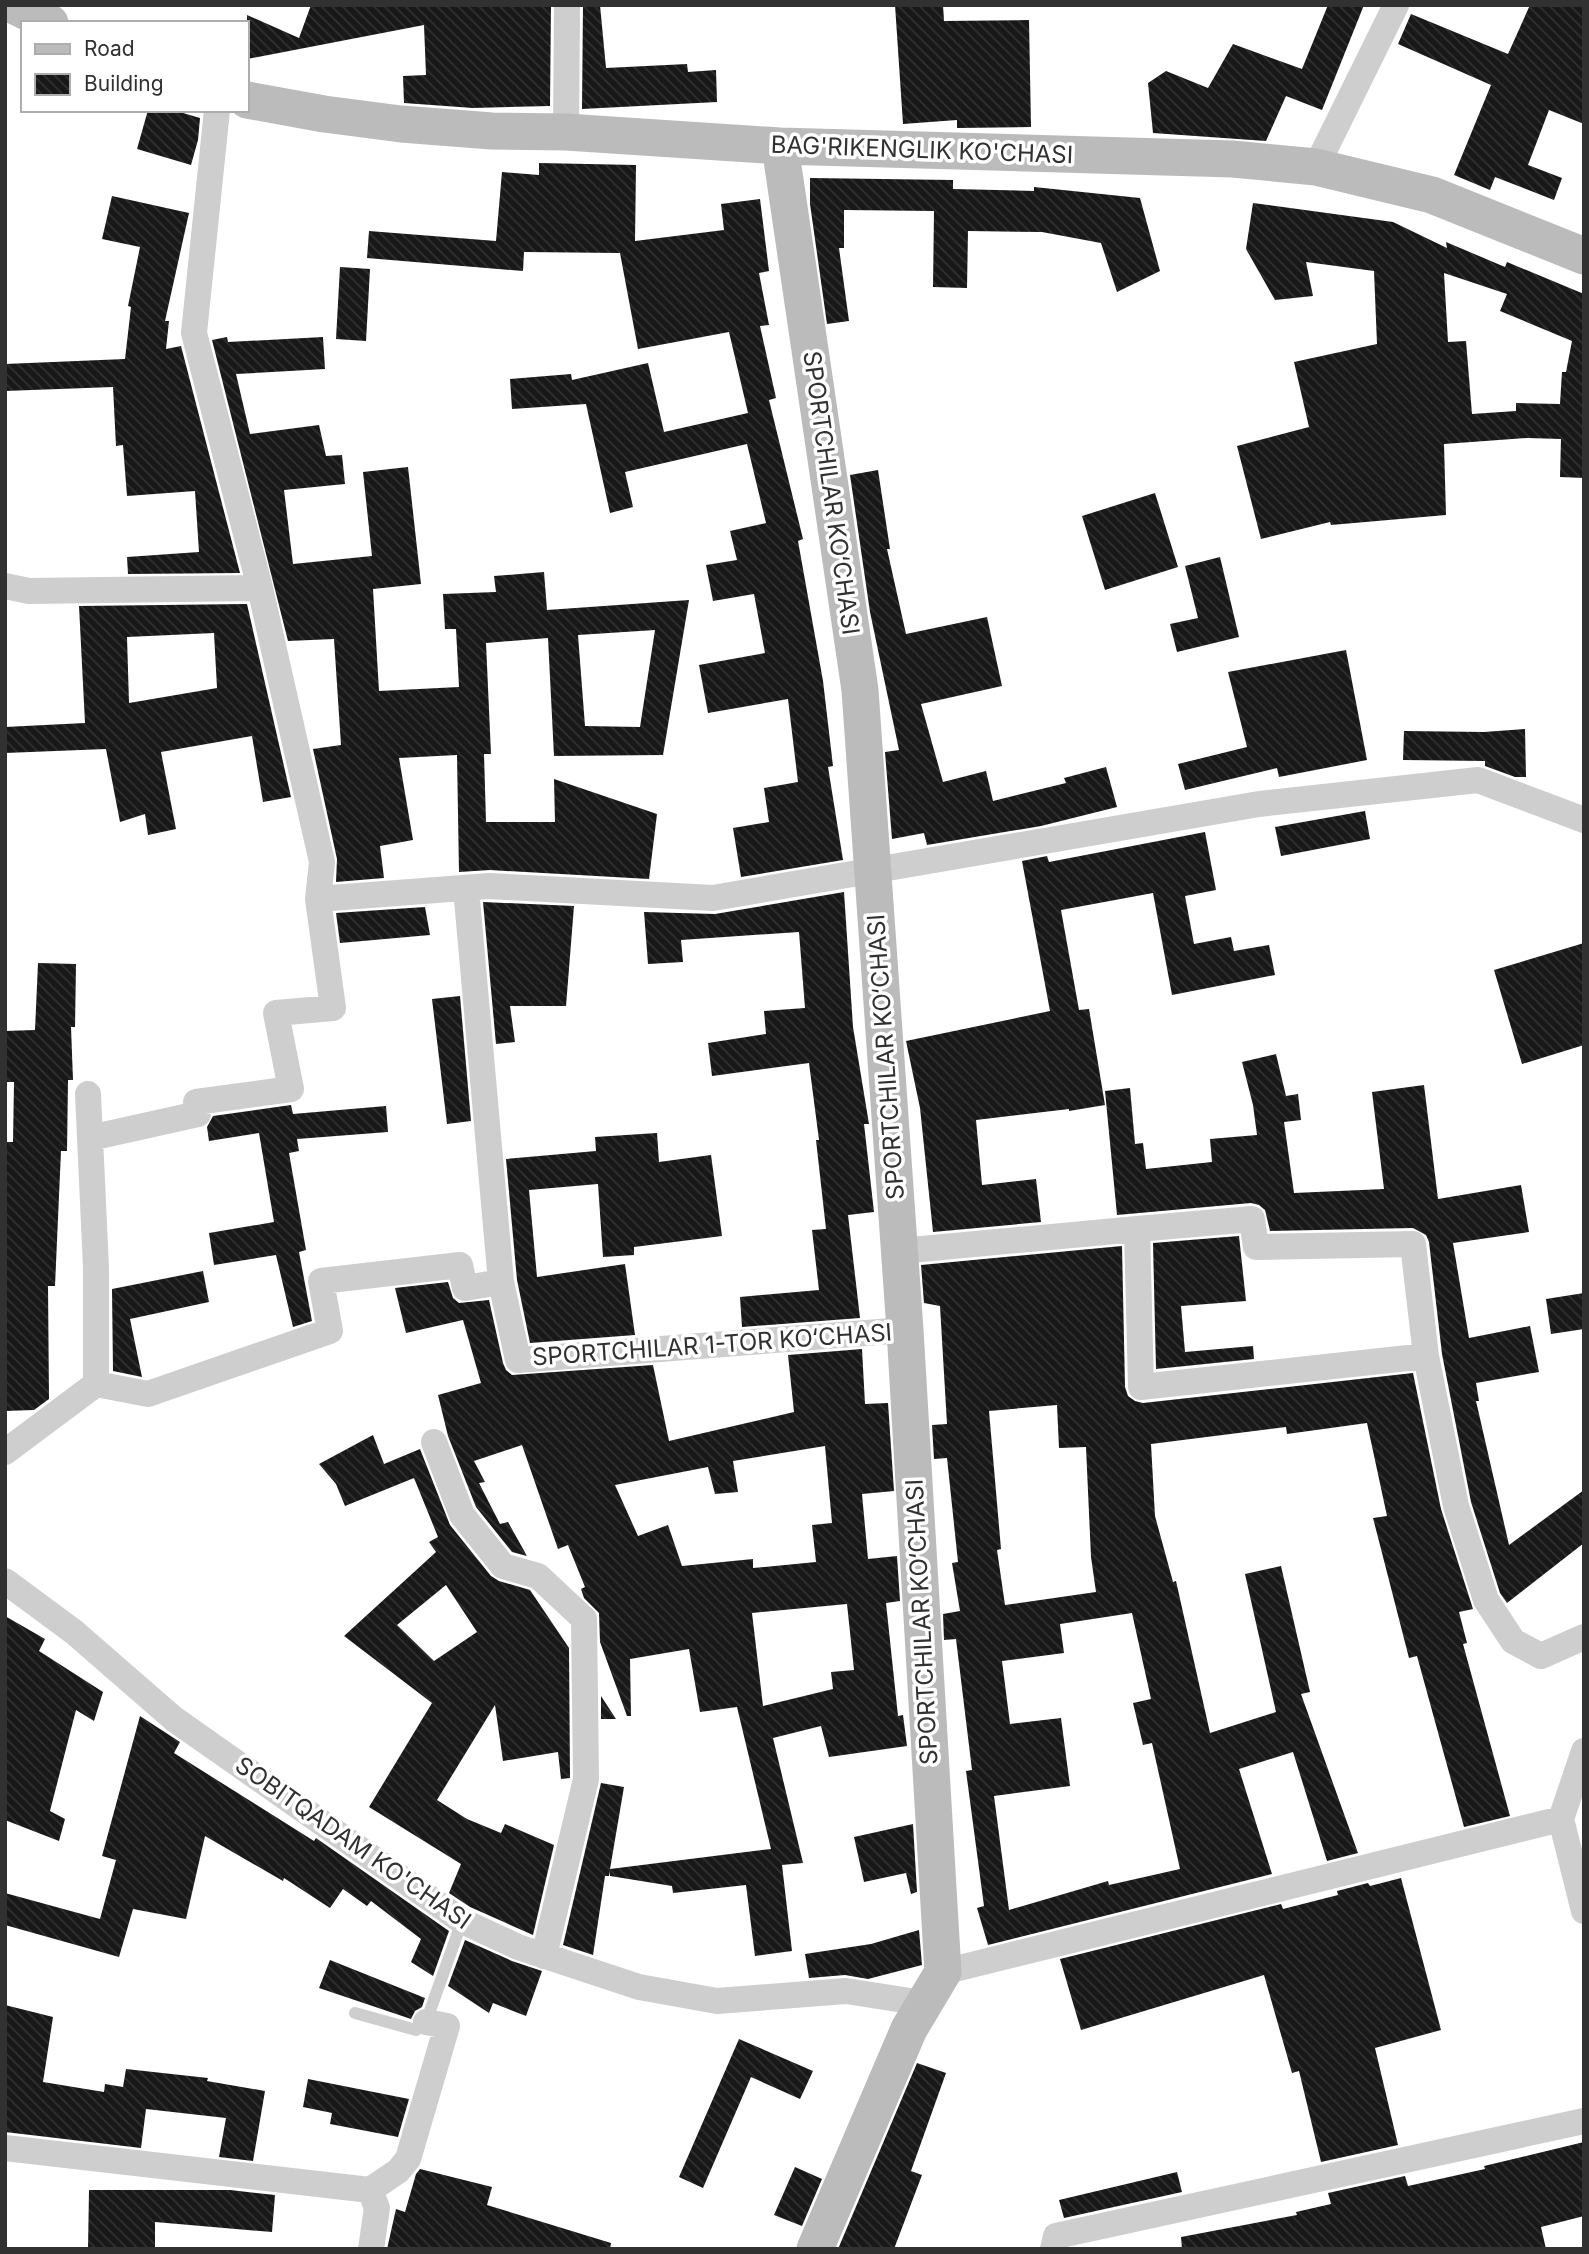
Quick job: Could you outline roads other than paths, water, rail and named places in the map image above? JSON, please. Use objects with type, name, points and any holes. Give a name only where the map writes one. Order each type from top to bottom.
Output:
[{"type":"street","points":[[13,5],[46,21]]},
{"type":"street","points":[[566,132],[568,5]]},
{"type":"street","points":[[1316,167],[1396,5]]},
{"type":"street","name":"BAG'RIKENGLIK KO'CHASI","points":[[248,100],[401,124],[492,131],[566,132],[780,146],[1233,159],[1316,167],[1432,195],[1584,256]]},
{"type":"street","points":[[90,1138],[198,1114],[196,1102],[291,1088],[276,1013],[333,1008],[318,899],[322,862],[260,588],[194,332],[217,112]]},
{"type":"street","name":"SPORTCHILAR KO‘CHASI","points":[[780,146],[860,690],[900,1251],[943,1972]]},
{"type":"street","points":[[5,586],[29,591],[260,588]]},
{"type":"street","points":[[318,899],[489,886],[713,898],[1258,804],[1478,780],[1584,820]]},
{"type":"street","points":[[5,1452],[96,1384],[148,1394],[330,1331],[321,1282],[460,1265],[465,1288],[500,1274],[466,888]]},
{"type":"street","points":[[88,1094],[96,1268],[96,1384]]},
{"type":"street","points":[[900,1251],[1252,1219],[1256,1247],[1413,1244],[1426,1356],[1456,1506],[1486,1600],[1513,1641],[1541,1656],[1584,1637]]},
{"type":"street","points":[[1137,1229],[1142,1387],[1426,1356]]},
{"type":"street","name":"SPORTCHILAR 1-TOR KO‘CHASI","points":[[500,1274],[518,1360],[905,1330]]},
{"type":"street","points":[[435,1442],[462,1515],[503,1566],[538,1576],[584,1619],[586,1779],[544,1956]]},
{"type":"street","name":"SOBITQADAM KO'CHASI","points":[[5,1581],[74,1632],[174,1719],[462,1921],[518,1947],[639,1987],[717,2001],[846,1991],[923,2003]]},
{"type":"street","points":[[1582,1764],[1561,1819],[1584,1911]]},
{"type":"street","points":[[814,2249],[909,2029],[943,1972],[1561,1819]]},
{"type":"street","points":[[5,2148],[370,2190],[398,2171],[408,2159],[447,2026],[426,2022]]},
{"type":"street","points":[[1053,2249],[1056,2236],[1584,2122]]},
{"type":"street","points":[[370,2190],[377,2208],[371,2249]]},
{"type":"lane","points":[[355,2013],[416,2030],[426,2022],[462,1921]]}]
